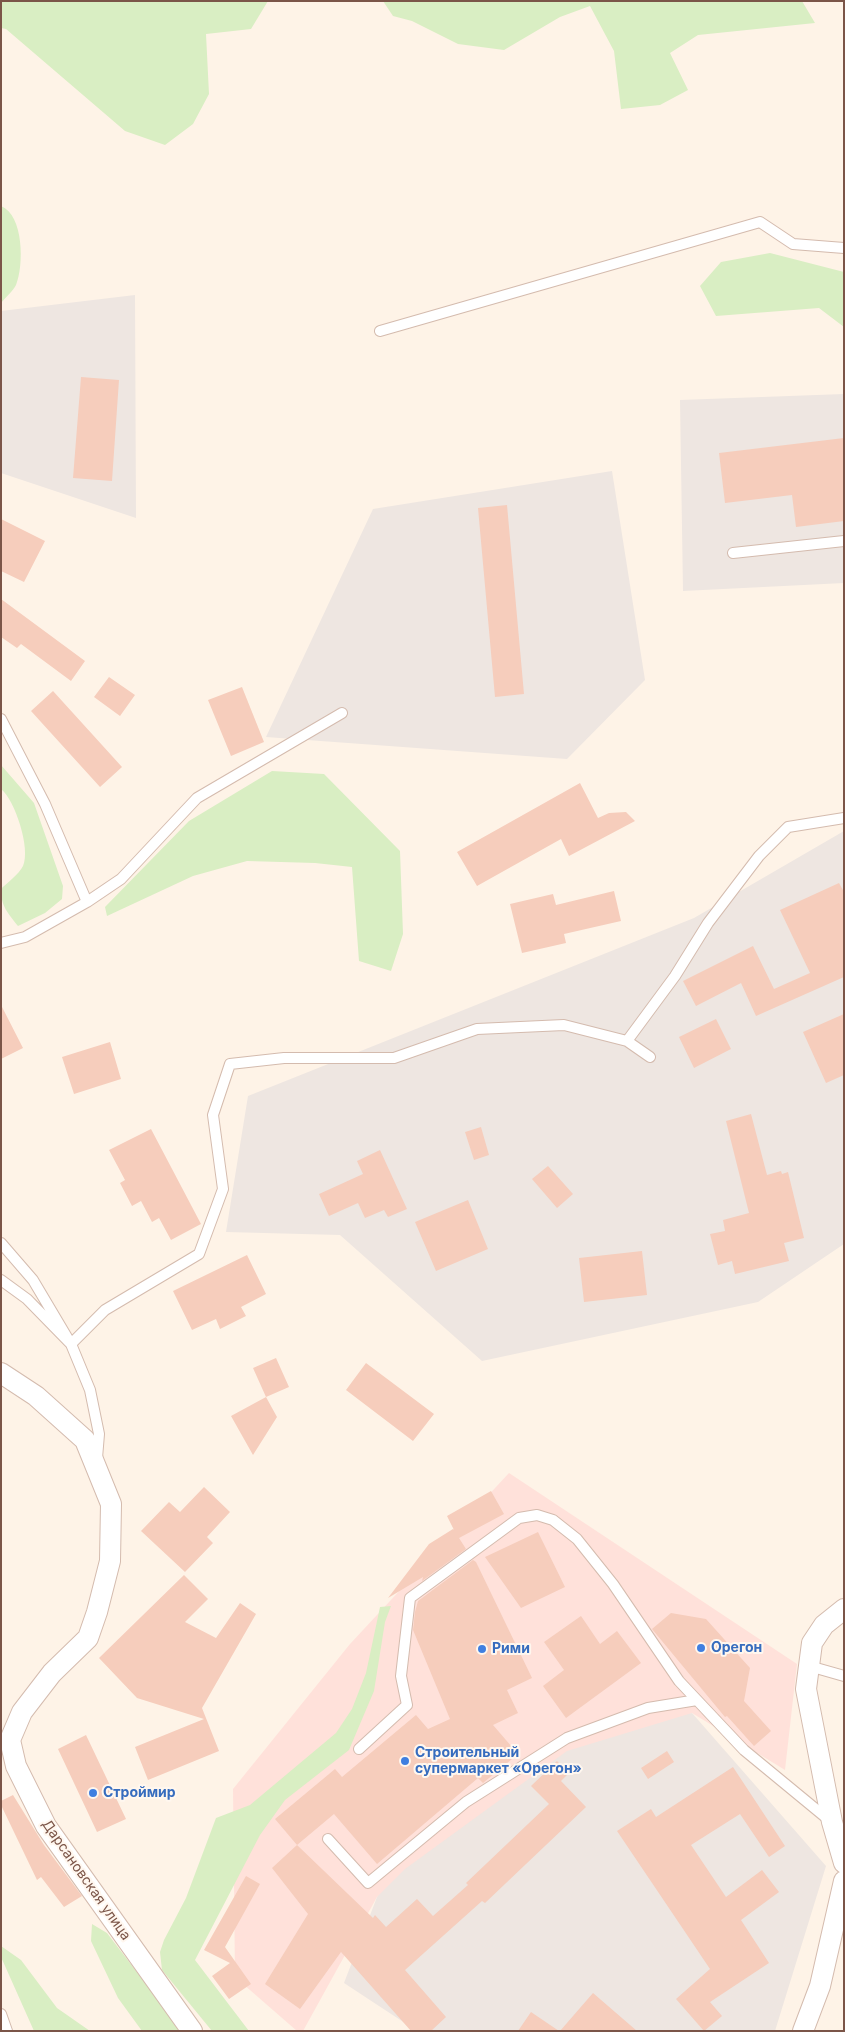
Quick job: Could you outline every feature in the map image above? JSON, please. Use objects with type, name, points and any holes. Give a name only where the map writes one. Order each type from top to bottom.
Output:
[{"type":"street","name":"Дарсановская улица","points":[[1,1373],[36,1396],[84,1440],[111,1504],[110,1561],[97,1612],[88,1638],[52,1673],[22,1712],[6,1740],[16,1766],[46,1826],[192,2031]]},
{"type":"street","points":[[844,1609],[824,1625],[812,1643],[806,1689],[832,1822],[844,1863]]},
{"type":"street","points":[[803,2031],[820,1986],[844,1881]]},
{"type":"lane","points":[[380,331],[760,222],[793,244],[844,248]]},
{"type":"lane","points":[[734,553],[844,541]]},
{"type":"lane","points":[[1,943],[25,937],[87,902],[121,879],[197,798],[342,713]]},
{"type":"lane","points":[[1,719],[45,804],[87,902]]},
{"type":"lane","points":[[627,1041],[675,976],[708,923],[759,856],[788,827],[844,818]]},
{"type":"lane","points":[[71,1344],[105,1310],[199,1254],[223,1189],[214,1115],[230,1064],[284,1058],[394,1058],[477,1029],[564,1026],[627,1041],[650,1057]]},
{"type":"lane","points":[[1,1243],[33,1280],[71,1344],[90,1390],[99,1434],[96,1468]]},
{"type":"lane","points":[[1,1280],[28,1299],[71,1344]]},
{"type":"lane","points":[[359,1749],[407,1705],[402,1676],[410,1598],[519,1518],[538,1515],[553,1520],[577,1539],[613,1584],[679,1681],[744,1750],[832,1822]]},
{"type":"lane","points":[[809,1666],[844,1676]]},
{"type":"lane","points":[[328,1839],[368,1883],[466,1802],[567,1738],[648,1708],[697,1700]]},
{"type":"lane","points":[[1,2014],[7,2031]]},
{"type":"shaded area","points":[[135,295],[136,518],[1,473],[1,311]]},
{"type":"shaded area","points":[[844,394],[844,583],[683,591],[680,400]]},
{"type":"shaded area","points":[[612,471],[645,680],[567,759],[266,737],[373,509]]},
{"type":"shaded area","points":[[844,831],[844,1244],[758,1302],[482,1361],[340,1235],[226,1232],[248,1096],[694,918]]},
{"type":"shaded area","name":"Строительный супермаркет «Орегон»","points":[[509,1473],[797,1664],[785,1770],[692,1713],[377,1897],[303,2031],[297,2031],[235,1977],[233,1789],[350,1644]]},
{"type":"shaded area","points":[[692,1713],[826,1866],[775,2031],[417,2031],[344,1983],[377,1897],[405,1869],[567,1751]]},
{"type":"green space","points":[[1,1],[268,1],[251,29],[206,34],[209,94],[193,124],[165,145],[125,131],[6,29],[1,28]]},
{"type":"green space","points":[[383,1],[802,1],[815,23],[698,35],[670,53],[688,90],[660,105],[621,109],[614,51],[590,6],[560,17],[504,50],[458,44],[412,21],[393,16]]},
{"type":"green space","points":[[1,206],[9,211],[14,219],[18,230],[21,254],[19,277],[16,285],[1,303]]},
{"type":"green space","points":[[770,253],[844,272],[844,327],[819,308],[716,316],[700,286],[721,262]]},
{"type":"green space","points":[[1,765],[34,803],[63,886],[62,899],[45,913],[18,926],[4,905],[1,889],[23,866],[25,848],[16,814],[1,789]]},
{"type":"green space","points":[[272,771],[324,774],[400,851],[403,934],[391,971],[359,961],[352,867],[315,863],[247,861],[193,876],[107,916],[105,907],[189,821]]},
{"type":"green space","points":[[391,1606],[385,1622],[374,1691],[349,1750],[285,1800],[260,1835],[195,1960],[249,2031],[212,2031],[162,1970],[160,1952],[164,1940],[186,1898],[216,1818],[250,1805],[336,1733],[352,1709],[366,1673],[380,1607]]},
{"type":"green space","points":[[92,1924],[107,1933],[182,2031],[142,2031],[118,1998],[91,1941]]},
{"type":"green space","points":[[1,1946],[21,1960],[57,2008],[90,2031],[34,2031],[1,1957]]},
{"type":"building","points":[[81,377],[119,380],[112,481],[73,478]]},
{"type":"building","points":[[844,438],[844,521],[796,527],[792,495],[725,503],[719,453]]},
{"type":"building","points":[[507,505],[524,694],[495,697],[478,508]]},
{"type":"building","points":[[1,519],[45,541],[24,582],[1,571]]},
{"type":"building","points":[[1,599],[85,661],[71,681],[21,644],[17,648],[1,637]]},
{"type":"building","points":[[109,677],[135,695],[120,716],[94,697]]},
{"type":"building","points":[[242,687],[264,742],[231,756],[208,700]]},
{"type":"building","points":[[53,691],[122,767],[100,787],[31,711]]},
{"type":"building","points":[[580,783],[598,818],[609,813],[626,812],[635,821],[569,856],[561,839],[477,886],[457,852]]},
{"type":"building","points":[[839,883],[844,892],[844,977],[756,1016],[741,983],[696,1006],[683,981],[753,946],[774,989],[810,973],[780,910]]},
{"type":"building","points":[[614,891],[621,921],[564,934],[566,943],[522,953],[510,904],[553,894],[556,905]]},
{"type":"building","points":[[1,1005],[23,1048],[1,1059]]},
{"type":"building","points":[[844,1014],[844,1075],[826,1083],[803,1032]]},
{"type":"building","points":[[716,1019],[731,1049],[694,1068],[679,1037]]},
{"type":"building","points":[[110,1042],[121,1079],[74,1094],[62,1057]]},
{"type":"building","points":[[751,1114],[767,1175],[781,1171],[782,1174],[788,1172],[804,1238],[784,1243],[789,1261],[735,1274],[732,1261],[718,1265],[710,1234],[725,1231],[723,1220],[749,1213],[726,1121]]},
{"type":"building","points":[[481,1127],[489,1155],[474,1160],[465,1132]]},
{"type":"building","points":[[151,1129],[201,1224],[171,1240],[159,1218],[152,1222],[141,1201],[132,1206],[120,1183],[125,1180],[109,1150]]},
{"type":"building","points":[[380,1150],[407,1209],[388,1217],[384,1210],[365,1218],[358,1203],[329,1216],[319,1194],[363,1174],[357,1161]]},
{"type":"building","points":[[548,1166],[573,1194],[557,1208],[532,1179]]},
{"type":"building","points":[[468,1200],[488,1249],[436,1271],[415,1222]]},
{"type":"building","points":[[642,1251],[647,1295],[584,1302],[579,1258]]},
{"type":"building","points":[[247,1255],[266,1294],[241,1307],[246,1316],[220,1329],[216,1319],[192,1330],[173,1291]]},
{"type":"building","points":[[276,1358],[289,1387],[266,1397],[253,1368]]},
{"type":"building","points":[[366,1363],[434,1414],[413,1441],[346,1390]]},
{"type":"building","points":[[266,1397],[277,1417],[253,1455],[231,1416]]},
{"type":"building","points":[[204,1487],[230,1512],[207,1537],[213,1543],[185,1572],[141,1531],[169,1502],[180,1512]]},
{"type":"building","points":[[491,1491],[504,1514],[459,1538],[466,1549],[422,1581],[423,1577],[388,1598],[429,1544],[454,1530],[447,1516]]},
{"type":"building","points":[[538,1532],[565,1587],[521,1608],[485,1557]]},
{"type":"building","points":[[473,1560],[476,1562],[532,1678],[507,1690],[518,1713],[493,1725],[518,1754],[483,1783],[478,1778],[377,1864],[334,1814],[297,1845],[275,1819],[335,1769],[342,1777],[416,1715],[428,1729],[450,1719],[413,1630],[415,1612],[418,1601]]},
{"type":"building","points":[[184,1575],[208,1599],[185,1622],[216,1638],[240,1603],[256,1614],[202,1708],[219,1751],[148,1780],[135,1747],[204,1719],[137,1698],[99,1658]]},
{"type":"building","name":"Орегон","points":[[671,1613],[706,1619],[750,1668],[744,1701],[771,1731],[754,1746],[727,1716],[725,1717],[652,1629]]},
{"type":"building","points":[[581,1616],[600,1644],[617,1631],[641,1663],[566,1718],[543,1686],[564,1670],[544,1642]]},
{"type":"building","points":[[86,1735],[126,1819],[97,1832],[58,1749]]},
{"type":"building","points":[[667,1751],[674,1762],[648,1779],[641,1768]]},
{"type":"building","points":[[557,1761],[569,1773],[561,1781],[586,1807],[485,1903],[482,1901],[405,1970],[446,2017],[431,2031],[411,2031],[341,1952],[300,2009],[265,1984],[308,1914],[272,1868],[297,1845],[373,1918],[375,1915],[386,1927],[417,1899],[433,1916],[468,1885],[466,1883],[549,1804],[531,1786]]},
{"type":"building","points":[[733,1767],[785,1846],[769,1857],[740,1814],[691,1845],[726,1897],[762,1870],[779,1892],[741,1920],[769,1963],[710,2002],[722,2016],[704,2031],[676,1999],[710,1969],[617,1831],[651,1809],[656,1817]]},
{"type":"building","points":[[13,1795],[44,1845],[82,1896],[64,1907],[41,1877],[37,1880],[1,1805],[1,1801]]},
{"type":"building","points":[[246,1876],[260,1884],[225,1947],[251,1984],[229,1999],[212,1976],[230,1963],[204,1950]]},
{"type":"building","points":[[593,1993],[637,2031],[560,2031]]},
{"type":"building","points":[[531,2012],[559,2031],[518,2031]]},
{"type":"place","name":"Орегон","points":[[701,1648]]},
{"type":"place","name":"Рими","points":[[482,1649]]},
{"type":"place","name":"Строительный супермаркет «Орегон»","points":[[405,1761]]},
{"type":"place","name":"Строймир","points":[[93,1793]]}]
